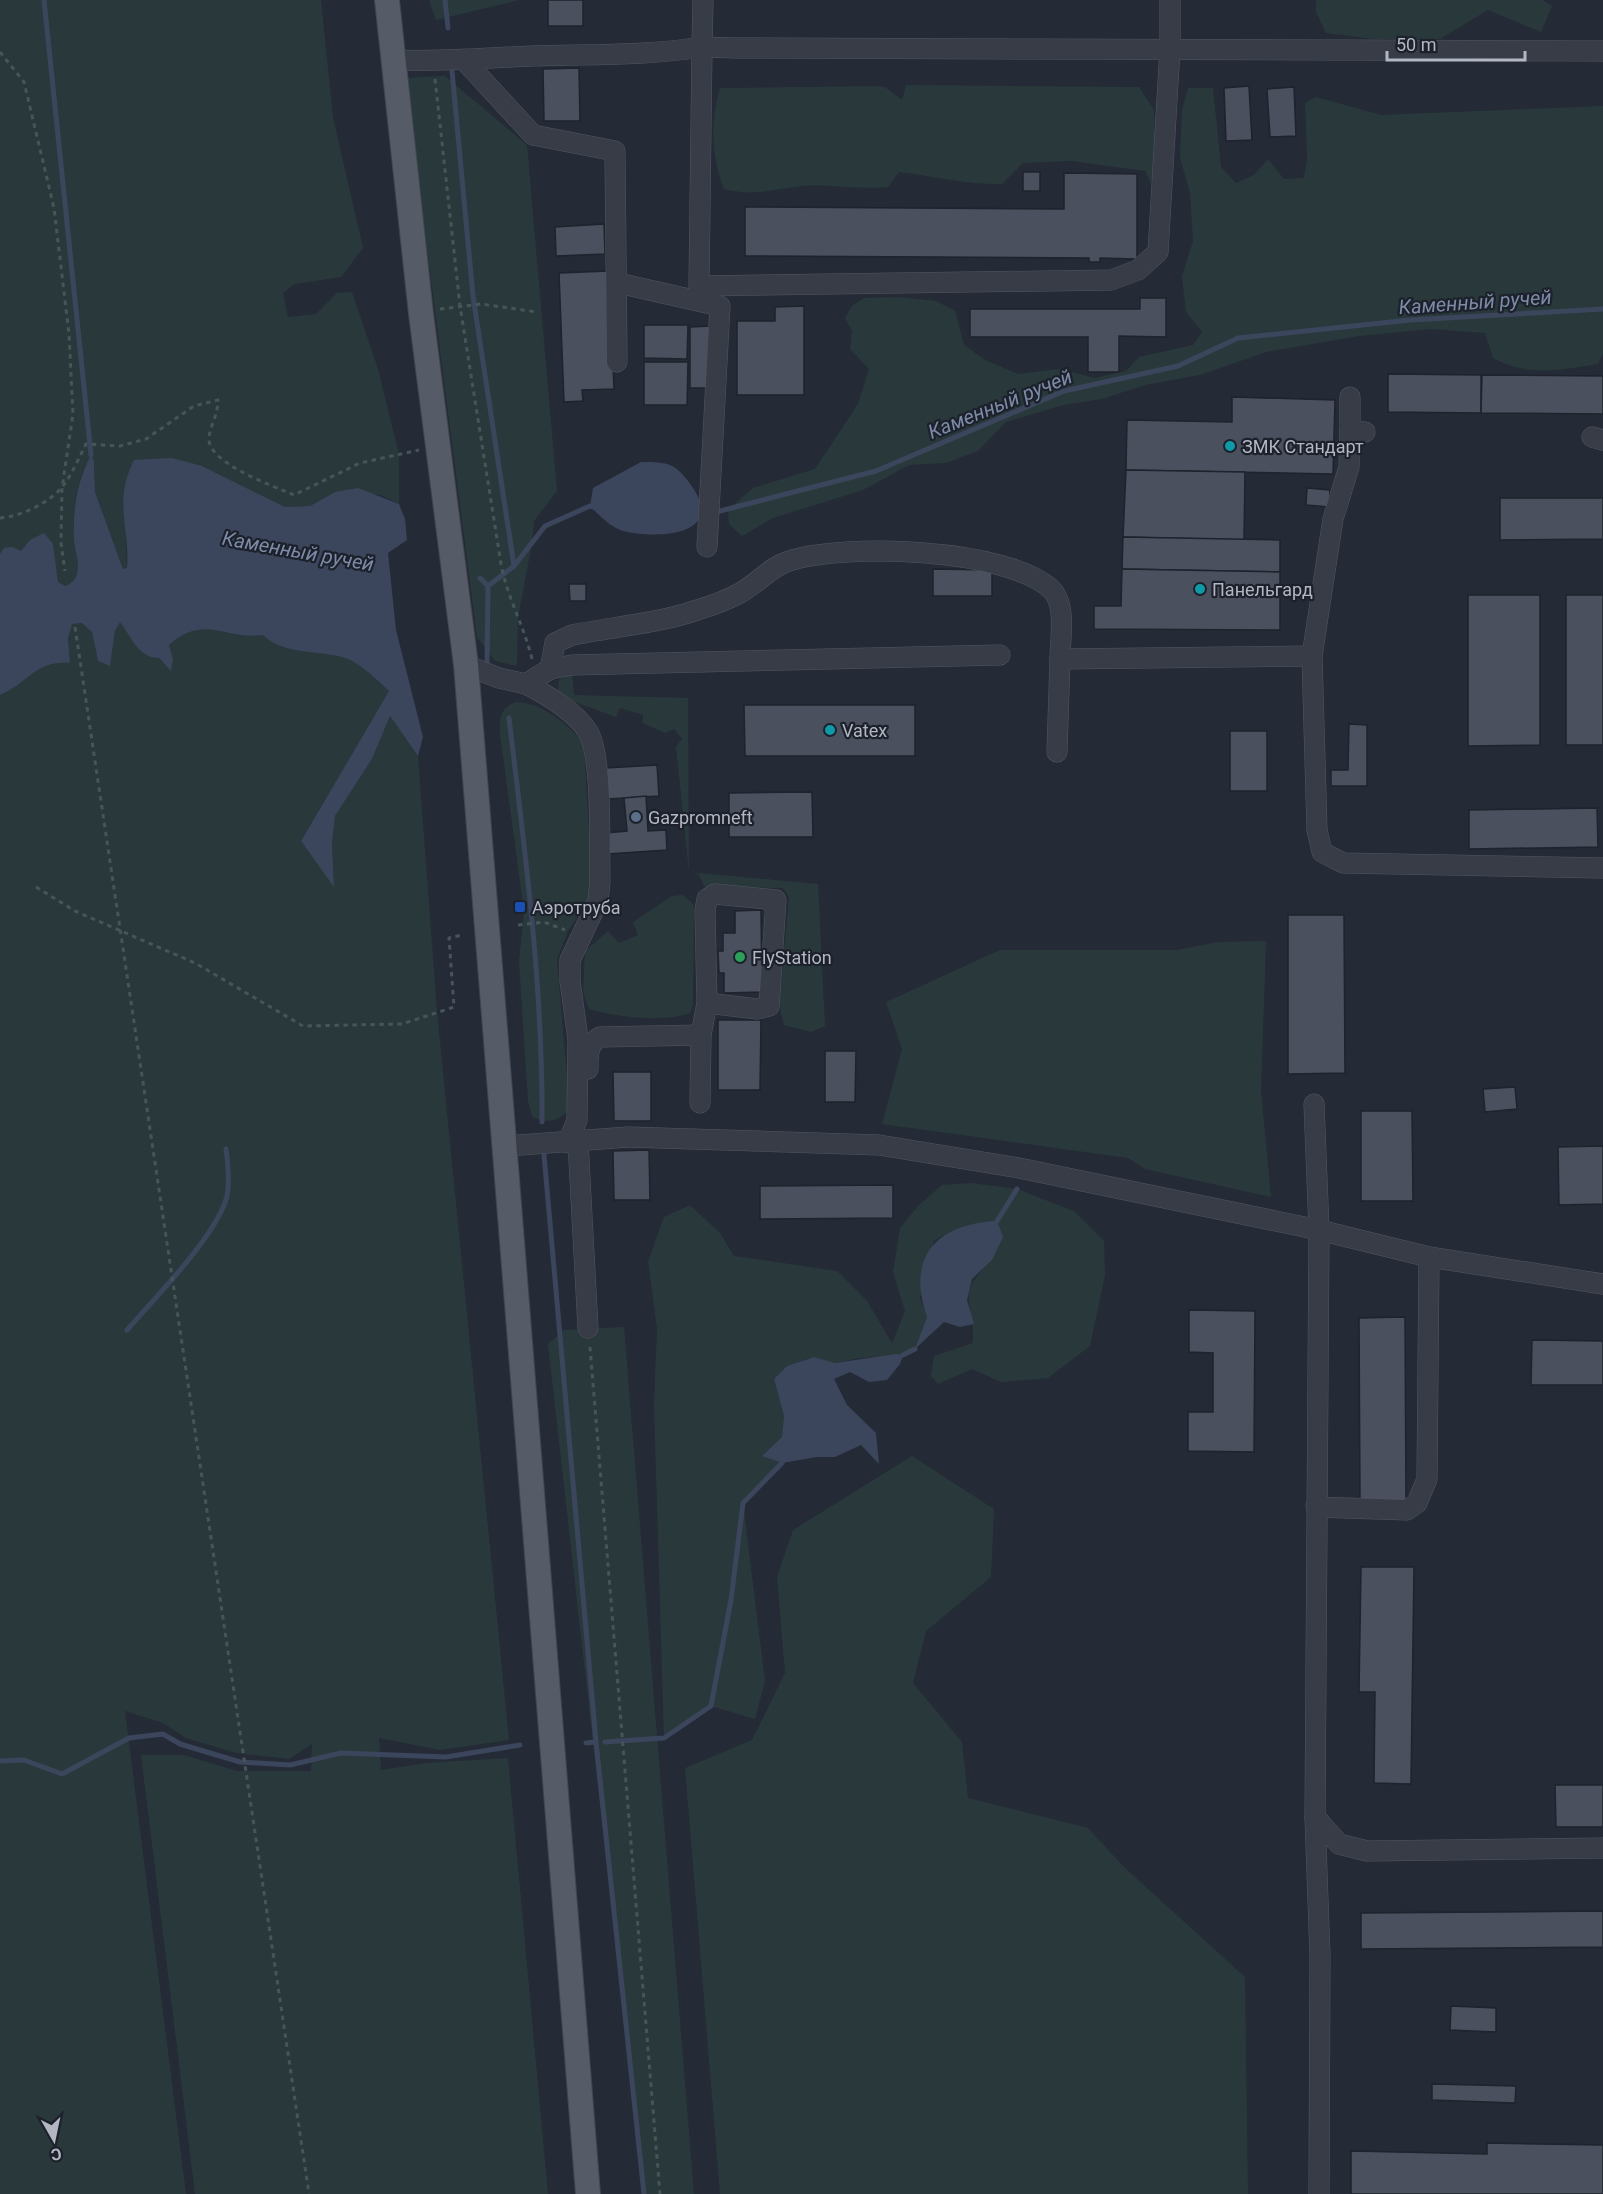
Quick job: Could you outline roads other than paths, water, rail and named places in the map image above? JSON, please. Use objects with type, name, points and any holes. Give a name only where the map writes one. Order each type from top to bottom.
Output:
[{"type":"main road","points":[[387,0],[421,314],[466,665],[588,2194]]},
{"type":"lane","points":[[703,0],[699,286],[1111,280],[1138,270],[1158,252],[1170,49],[1170,0]]},
{"type":"lane","points":[[393,60],[434,62],[656,54],[702,47],[1603,51]]},
{"type":"lane","points":[[464,60],[533,135],[615,151],[617,362]]},
{"type":"lane","points":[[618,284],[720,306],[707,547]]},
{"type":"lane","points":[[1350,397],[1357,431],[1333,519],[1312,656],[1317,830],[1322,852],[1343,863],[1603,868]]},
{"type":"lane","points":[[588,1328],[573,1143],[577,1120],[578,1039],[569,969],[573,950],[598,901],[600,882],[596,750],[582,724],[544,693],[538,677],[555,643],[572,635],[696,611],[740,593],[767,572],[789,561],[874,552],[949,555],[1011,567],[1050,589],[1060,602],[1057,752]]},
{"type":"lane","points":[[466,665],[499,678],[538,677],[572,665],[1000,655]]},
{"type":"lane","points":[[1060,659],[1312,656]]},
{"type":"lane","points":[[700,1103],[700,1035],[707,1003],[705,911],[707,899],[715,894],[776,900],[769,1006],[757,1009],[707,1003]]},
{"type":"lane","points":[[578,1039],[700,1035]]},
{"type":"lane","points":[[577,1120],[582,1118],[587,1091],[590,1047],[593,1040],[600,1037]]},
{"type":"lane","points":[[1314,1104],[1318,1230],[1315,1817],[1320,1956],[1319,2194]]},
{"type":"lane","points":[[506,1146],[573,1143],[628,1137],[879,1145],[1019,1168],[1318,1230],[1429,1257],[1603,1284]]},
{"type":"lane","points":[[1316,1507],[1407,1510],[1417,1503],[1427,1479],[1429,1257]]},
{"type":"lane","points":[[1315,1817],[1339,1844],[1367,1851],[1603,1848]]},
{"type":"water","points":[[91,455],[94,461],[95,492],[123,569],[127,568],[124,489],[134,460],[172,458],[202,466],[285,507],[310,506],[335,492],[358,488],[399,504],[405,519],[407,540],[388,553],[396,630],[423,737],[418,756],[390,716],[372,759],[335,816],[332,843],[334,887],[301,841],[389,691],[352,661],[342,657],[283,647],[263,635],[237,635],[205,629],[182,636],[169,645],[173,659],[171,671],[159,658],[140,650],[120,622],[115,631],[110,666],[98,661],[92,632],[82,623],[72,624],[68,638],[70,663],[48,665],[0,695],[0,554],[4,548],[12,547],[21,551],[30,540],[44,533],[53,544],[58,582],[65,586],[73,581],[78,565],[74,541],[75,508],[82,475]]},
{"type":"water","points":[[641,462],[670,465],[676,468],[691,485],[700,502],[701,515],[694,525],[669,534],[623,531],[609,524],[590,506],[593,488]]},
{"type":"water","points":[[997,1221],[1003,1237],[992,1260],[972,1279],[967,1300],[974,1324],[960,1327],[944,1322],[915,1349],[927,1317],[921,1296],[920,1277],[924,1261],[931,1248],[943,1237],[957,1229]]},
{"type":"water","points":[[896,1354],[903,1355],[900,1364],[887,1380],[869,1382],[850,1372],[834,1379],[847,1405],[876,1433],[879,1464],[861,1445],[835,1457],[817,1457],[782,1463],[762,1456],[782,1437],[784,1416],[774,1379],[787,1366],[814,1357],[835,1363]]},
{"type":"waterway","points":[[44,0],[91,455]]},
{"type":"waterway","points":[[445,0],[448,28]]},
{"type":"waterway","points":[[452,71],[473,296],[514,566]]},
{"type":"waterway","name":"Каменный ручей","points":[[712,513],[876,471],[1064,391],[1178,366],[1238,338],[1410,320],[1603,309]]},
{"type":"waterway","name":"Каменный ручей","points":[[480,578],[488,586],[514,566],[545,526],[590,506],[594,507]]},
{"type":"waterway","points":[[487,663],[488,586]]},
{"type":"waterway","points":[[509,718],[527,869],[536,970],[542,1071],[542,1122]]},
{"type":"waterway","points":[[127,1330],[184,1266],[199,1247],[221,1211],[227,1196],[228,1184],[226,1149]]},
{"type":"waterway","points":[[544,1155],[596,1742],[644,2194]]},
{"type":"waterway","points":[[997,1221],[1017,1189]]},
{"type":"waterway","points":[[903,1355],[915,1349]]},
{"type":"waterway","points":[[605,1742],[664,1738],[711,1706],[731,1600],[743,1503],[782,1463]]},
{"type":"waterway","points":[[0,1761],[24,1760],[62,1774],[129,1738],[163,1734],[180,1744],[240,1762],[290,1765],[341,1753],[446,1757],[520,1745]]},
{"type":"waterway","points":[[586,1743],[596,1742]]},
{"type":"place","name":"ЗМК Стандарт","points":[[1230,446]]},
{"type":"place","name":"Панельгард","points":[[1200,589]]},
{"type":"place","name":"Vatex","points":[[830,730]]},
{"type":"place","name":"Gazpromneft","points":[[636,817]]},
{"type":"place","name":"Аэротруба","points":[[520,907]]},
{"type":"place","name":"FlyStation","points":[[740,957]]}]
